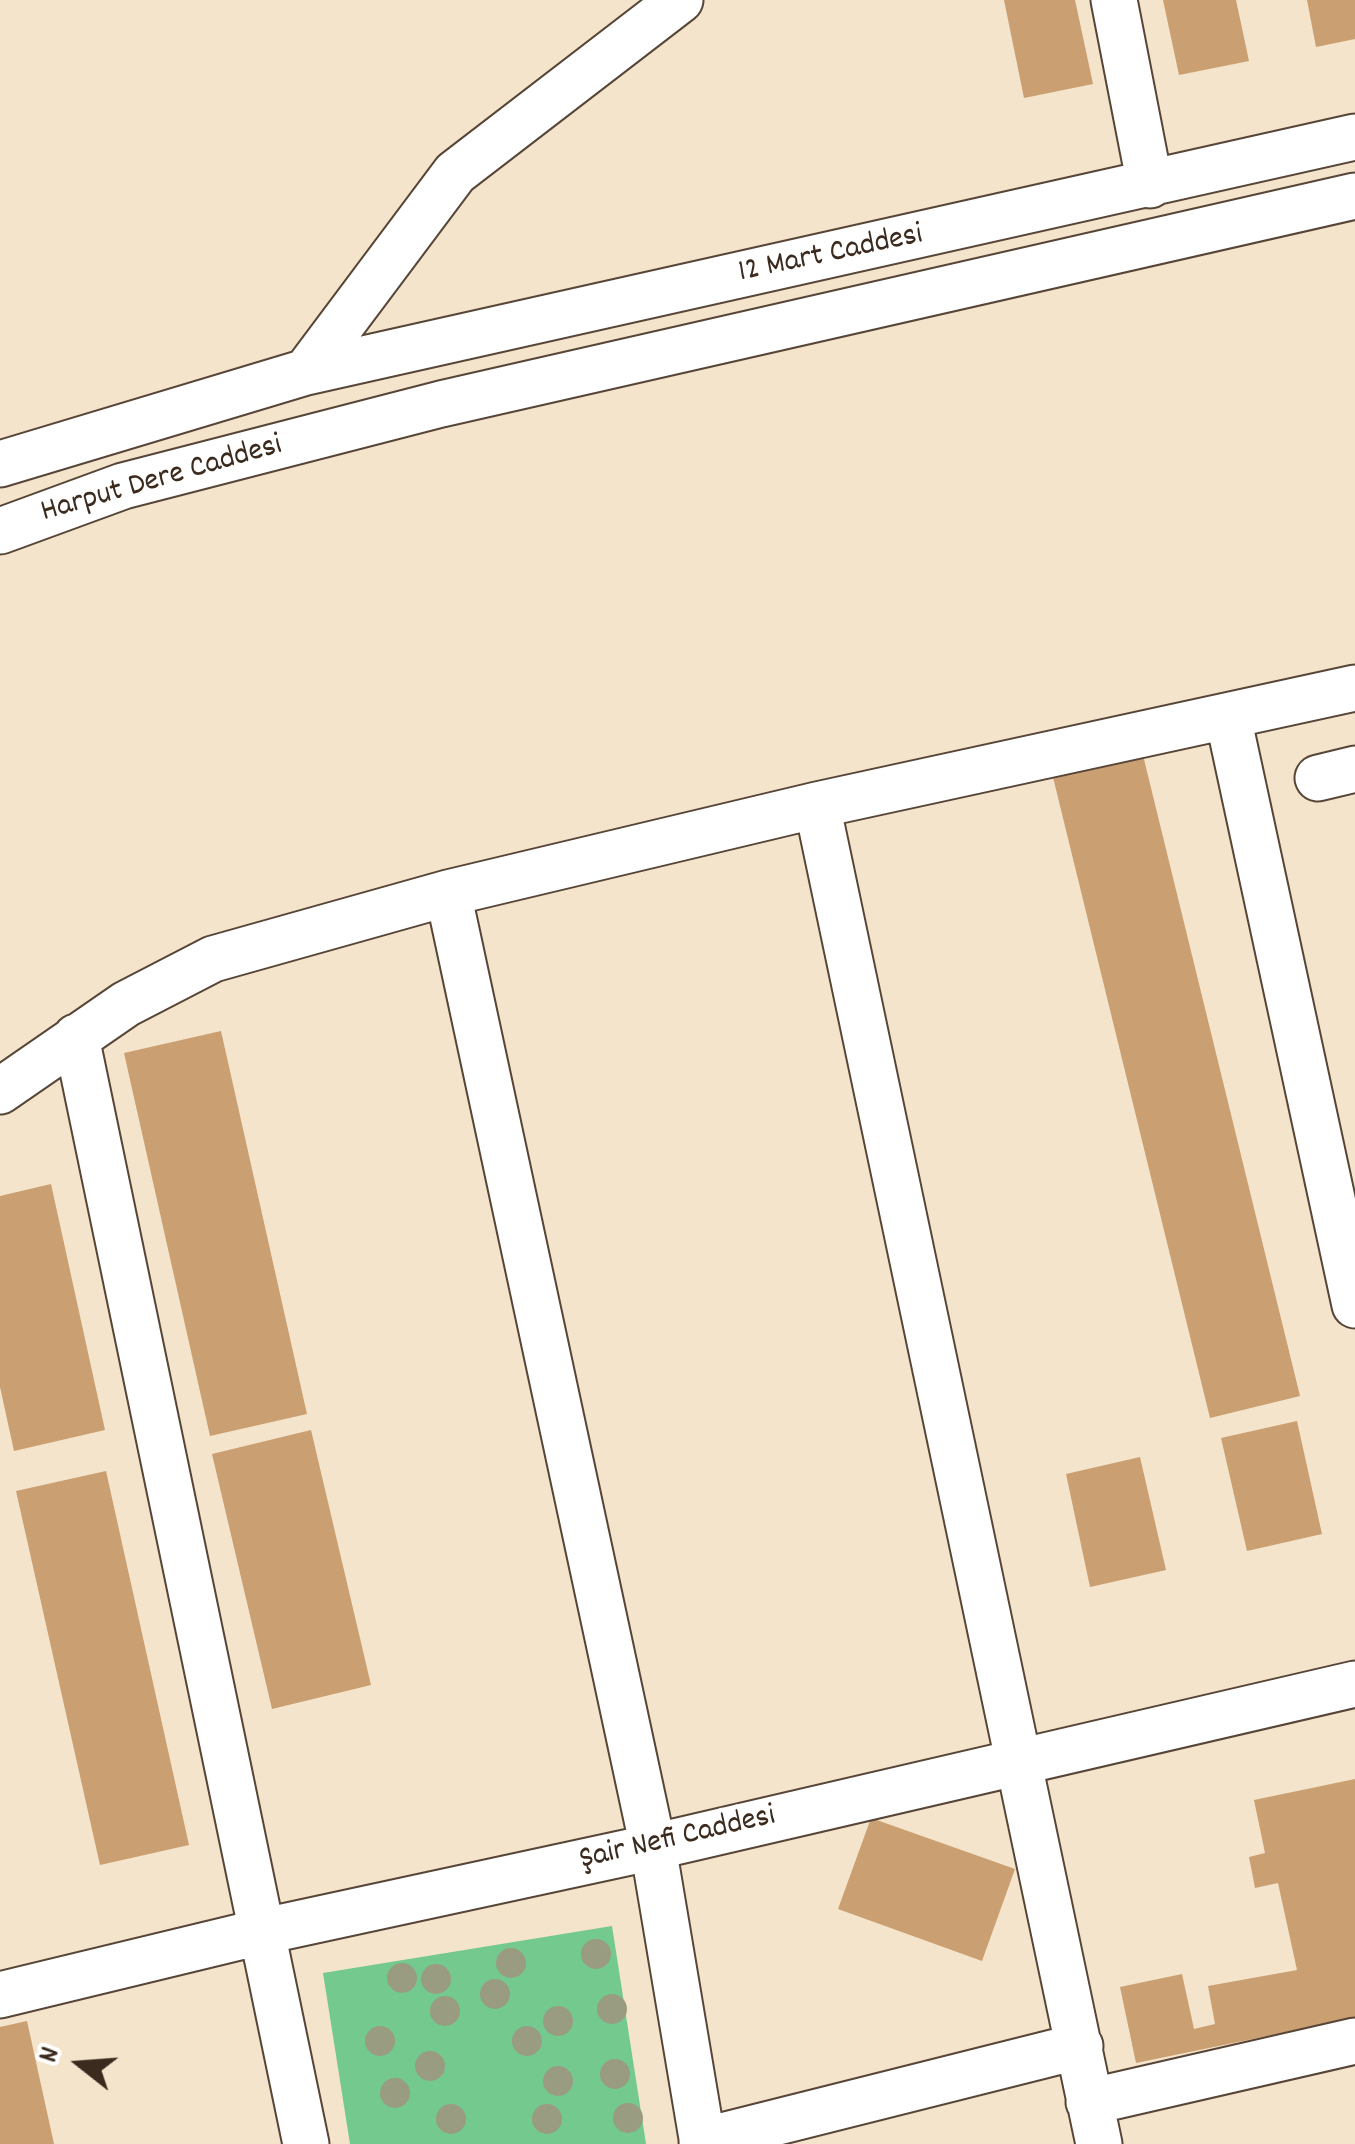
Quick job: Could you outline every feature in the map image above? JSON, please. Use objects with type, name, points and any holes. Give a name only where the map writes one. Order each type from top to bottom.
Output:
[{"type":"street","points":[[306,372],[455,173],[680,0]]},
{"type":"street","points":[[1114,0],[1150,185]]},
{"type":"street","name":"12 Mart Caddesi","points":[[306,372],[1355,137]]},
{"type":"street","name":"12 Mart Caddesi","points":[[325,434],[441,404],[1355,196]]},
{"type":"street","name":"Harput Dere Caddesi","points":[[0,464],[306,372]]},
{"type":"street","name":"Harput Dere Caddesi","points":[[0,531],[123,486],[325,434]]},
{"type":"street","points":[[0,1092],[141,995],[214,959],[448,892],[817,805],[1355,688]]},
{"type":"street","points":[[1228,717],[1355,1305]]},
{"type":"street","points":[[817,805],[1094,2123],[1355,2041]]},
{"type":"street","points":[[448,892],[653,1846],[702,2142],[1080,2046]]},
{"type":"street","points":[[76,1037],[306,2144]]},
{"type":"street","name":"Şair Nefi Caddesi","points":[[0,1996],[260,1932],[1355,1684]]},
{"type":"green space","points":[[612,1926],[646,2144],[350,2144],[323,1973]]},
{"type":"building","points":[[1004,0],[1075,0],[1093,84],[1024,98]]},
{"type":"building","points":[[1163,0],[1236,0],[1249,61],[1179,75]]},
{"type":"building","points":[[1307,0],[1355,0],[1355,39],[1316,47]]},
{"type":"building","points":[[1140,743],[1300,1396],[1210,1418],[1050,765]]},
{"type":"building","points":[[221,1031],[307,1414],[210,1436],[124,1053]]},
{"type":"building","points":[[51,1184],[105,1430],[14,1451],[0,1387],[0,1196]]},
{"type":"building","points":[[1297,1421],[1322,1534],[1247,1551],[1221,1438]]},
{"type":"building","points":[[311,1430],[371,1685],[272,1709],[212,1454]]},
{"type":"building","points":[[1140,1457],[1166,1570],[1090,1587],[1066,1474]]},
{"type":"building","points":[[106,1471],[189,1845],[100,1865],[16,1491]]},
{"type":"building","points":[[1355,1779],[1355,2018],[1136,2063],[1120,1987],[1182,1974],[1194,2029],[1215,2024],[1208,1986],[1297,1970],[1278,1883],[1255,1888],[1249,1857],[1265,1853],[1254,1800]]},
{"type":"building","points":[[871,1818],[1015,1869],[982,1961],[838,1909]]},
{"type":"building","points":[[27,2021],[54,2144],[0,2144],[0,2027]]}]
